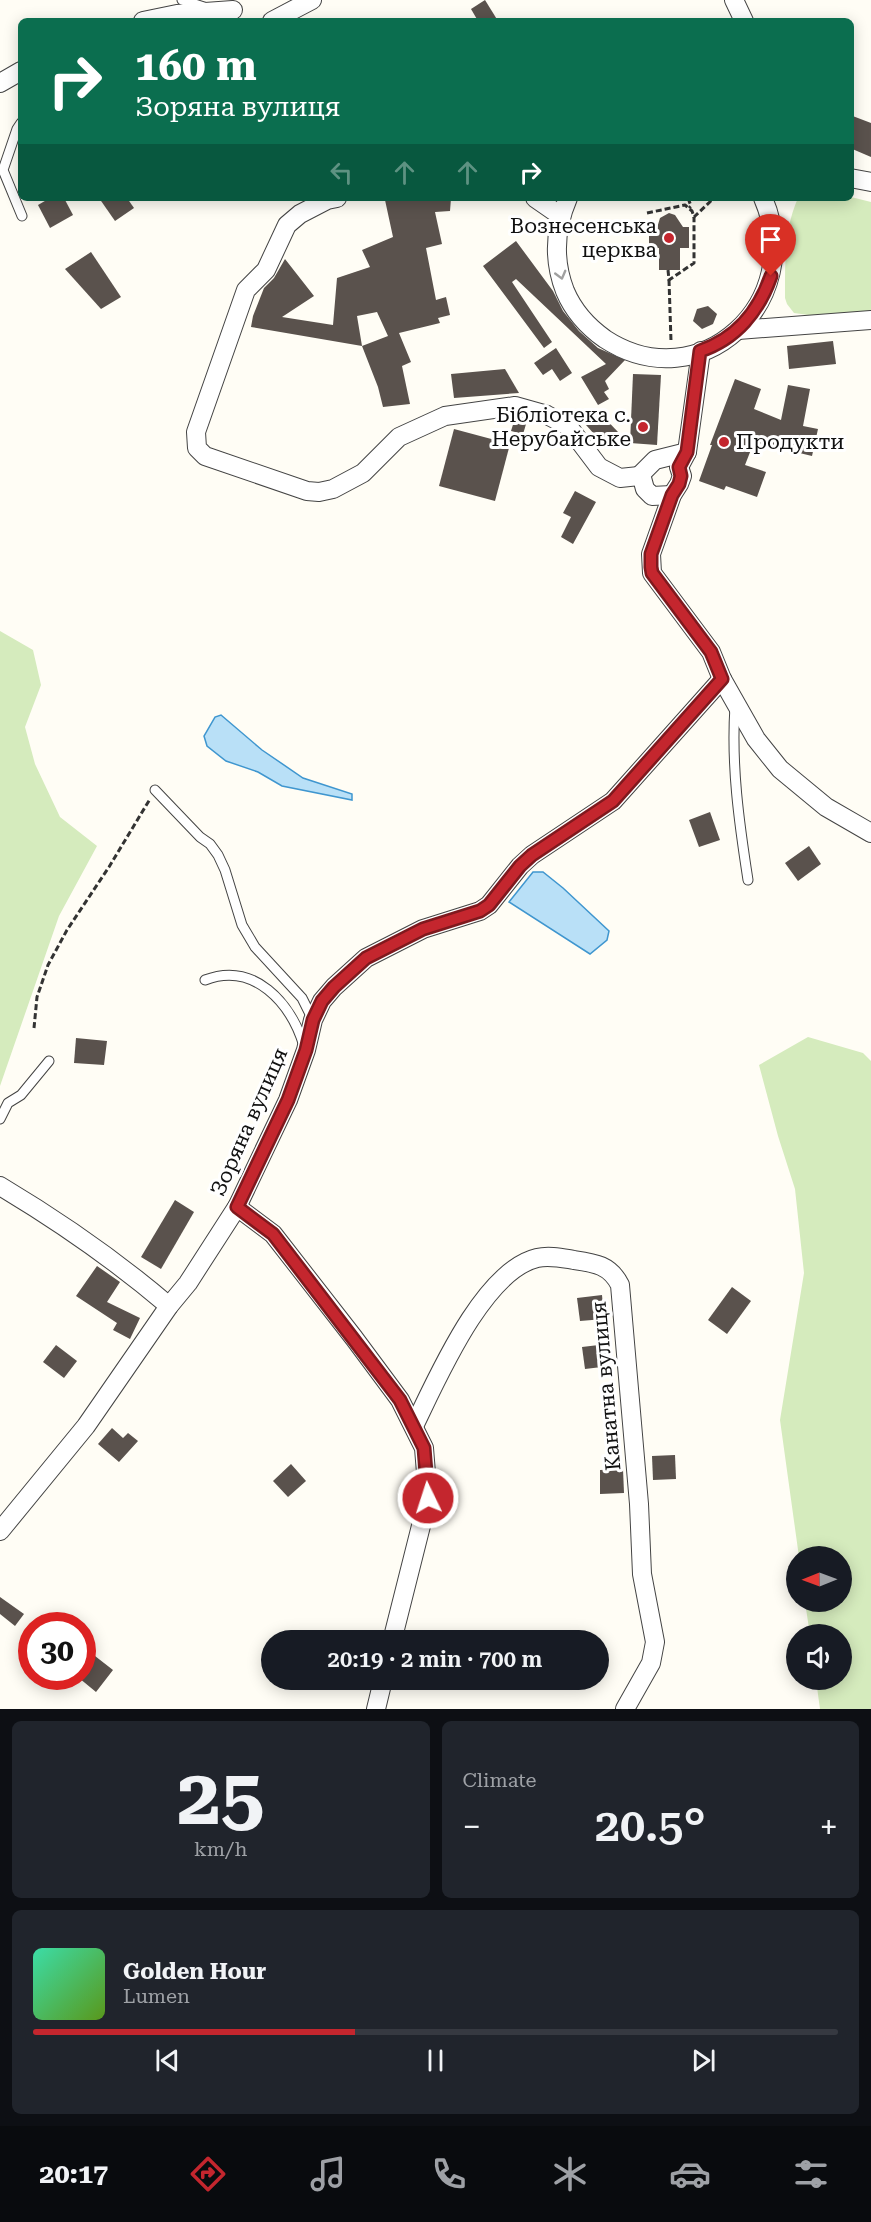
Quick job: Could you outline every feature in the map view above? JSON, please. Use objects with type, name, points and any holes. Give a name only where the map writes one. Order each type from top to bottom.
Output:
[{"type":"street","points":[[278,18],[312,0]]},
{"type":"street","points":[[734,0],[743,18]]},
{"type":"street","points":[[158,18],[177,14],[230,11]]},
{"type":"street","points":[[0,83],[18,73]]},
{"type":"street","points":[[854,179],[871,182]]},
{"type":"street","points":[[325,201],[300,214],[287,225],[266,270],[246,290],[196,432],[196,448],[205,456],[307,491],[319,492],[333,489],[363,473],[399,436],[435,420],[445,416],[515,406],[546,415],[568,426],[599,467],[620,478],[639,477],[655,460],[679,459]]},
{"type":"street","points":[[539,201],[561,216]]},
{"type":"street","points":[[567,201],[557,237],[557,254],[561,280],[574,308],[589,326],[618,346],[644,355],[667,357],[700,351],[723,341],[738,330],[756,309],[771,276],[774,257],[774,234],[764,201]]},
{"type":"street","points":[[738,330],[871,320]]},
{"type":"street","points":[[700,351],[679,459],[681,476],[651,554],[652,573],[711,652],[722,679],[756,739],[780,769],[826,807],[871,833]]},
{"type":"street","points":[[639,477],[642,478],[645,489],[652,496],[672,495]]},
{"type":"street","name":"Зоряна вулиця","points":[[0,1531],[86,1426],[169,1306],[188,1283],[237,1207],[288,1100],[306,1050],[313,1020],[322,1001],[366,958],[423,929],[480,911],[489,905],[520,866],[532,855],[613,801],[722,679]]},
{"type":"street","points":[[0,1186],[59,1221],[131,1273],[169,1306]]},
{"type":"street","points":[[237,1207],[273,1234],[400,1400],[424,1448],[428,1498],[395,1630]]},
{"type":"street","name":"Канатна вулиця","points":[[414,1426],[454,1346],[489,1294],[511,1272],[537,1258],[551,1257],[604,1267],[614,1273],[620,1285],[639,1504],[642,1574],[655,1642],[651,1663],[625,1709]]},
{"type":"street","points":[[376,1709],[381,1690]]},
{"type":"lane","points":[[182,0],[230,11]]},
{"type":"lane","points":[[18,128],[3,170],[22,216]]},
{"type":"lane","points":[[735,702],[732,744],[736,804],[748,880]]},
{"type":"lane","points":[[155,790],[218,855],[242,925],[250,940],[302,998],[313,1020]]},
{"type":"lane","points":[[205,980],[220,974],[237,975],[253,980],[268,990],[283,1004],[294,1020],[306,1050]]},
{"type":"lane","points":[[0,1119],[8,1103],[21,1095],[49,1061]]},
{"type":"path","points":[[689,201],[691,206],[689,208]]},
{"type":"path","points":[[694,217],[711,201]]},
{"type":"path","points":[[647,213],[685,205],[694,217],[694,263],[669,280]]},
{"type":"path","points":[[668,270],[671,341]]},
{"type":"path","points":[[34,1028],[37,997],[48,965],[67,930],[109,867],[155,790]]},
{"type":"green space","points":[[854,198],[871,202],[871,314],[823,317],[794,313],[787,304],[785,260],[793,210],[797,201],[854,201]]},
{"type":"green space","points":[[0,631],[33,650],[41,685],[25,727],[35,764],[60,817],[97,846],[59,916],[0,1086]]},
{"type":"green space","points":[[808,1037],[863,1053],[871,1061],[871,1709],[820,1709],[817,1690],[852,1690],[852,1624],[808,1624],[807,1612],[852,1612],[852,1546],[797,1546],[780,1420],[804,1273],[795,1189],[759,1065]]},
{"type":"water","points":[[221,715],[262,750],[303,778],[352,794],[352,800],[282,786],[258,772],[226,761],[207,746],[204,736],[215,717]]},
{"type":"water","points":[[533,872],[543,872],[563,888],[609,931],[607,940],[590,954],[509,902]]},
{"type":"building","points":[[485,0],[496,18],[476,18],[471,9]]},
{"type":"building","points":[[854,117],[871,123],[871,157],[854,150]]},
{"type":"building","points":[[45,201],[66,201],[73,215],[50,228],[38,205]]},
{"type":"building","points":[[101,201],[129,201],[134,208],[115,221]]},
{"type":"building","points":[[385,201],[451,201],[450,211],[435,212],[442,244],[426,248],[436,300],[446,297],[450,315],[438,318],[440,323],[399,333],[411,362],[402,366],[410,404],[383,407],[362,346],[251,327],[264,288],[274,278],[285,259],[314,296],[282,317],[333,325],[337,278],[370,267],[362,250],[393,237]],"holes":[[[377,312],[388,336],[362,346],[357,316]]]},
{"type":"building","name":"Вознесенська церква","points":[[669,213],[675,215],[683,227],[689,227],[689,248],[680,248],[680,270],[659,270],[659,248],[649,249],[649,228],[657,228],[660,218]]},
{"type":"building","points":[[516,241],[579,331],[598,348],[625,360],[605,381],[609,389],[604,392],[609,399],[598,405],[581,377],[606,364],[516,279],[512,282],[552,342],[544,348],[483,266]]},
{"type":"building","points":[[91,252],[121,297],[101,309],[65,269]]},
{"type":"building","points":[[708,306],[717,314],[713,324],[702,329],[693,321],[697,309]]},
{"type":"building","points":[[833,341],[836,364],[789,369],[787,346]]},
{"type":"building","points":[[556,348],[572,373],[560,381],[552,369],[543,375],[534,363]]},
{"type":"building","points":[[505,369],[519,393],[454,398],[451,374]]},
{"type":"building","points":[[633,374],[661,375],[657,445],[630,443]]},
{"type":"building","points":[[735,379],[761,389],[754,409],[781,420],[788,385],[810,389],[803,426],[818,429],[812,456],[754,442],[745,465],[766,472],[757,497],[726,486],[724,490],[699,481]]},
{"type":"building","points":[[600,413],[618,432],[604,445],[586,425]]},
{"type":"building","points":[[515,418],[527,421],[523,434],[511,431]]},
{"type":"building","points":[[454,429],[510,444],[495,501],[439,486]]},
{"type":"building","points":[[575,491],[596,502],[573,544],[561,537],[571,517],[563,513]]},
{"type":"building","points":[[710,812],[720,840],[699,847],[689,820]]},
{"type":"building","points":[[809,846],[821,864],[798,881],[785,863]]},
{"type":"building","points":[[76,1038],[107,1041],[104,1065],[74,1063]]},
{"type":"building","points":[[175,1200],[194,1212],[161,1269],[141,1257]]},
{"type":"building","points":[[97,1266],[120,1282],[107,1302],[140,1318],[130,1339],[113,1330],[117,1323],[76,1296]]},
{"type":"building","points":[[732,1287],[751,1301],[727,1334],[708,1320]]},
{"type":"building","points":[[602,1295],[604,1319],[580,1321],[577,1298]]},
{"type":"building","points":[[607,1344],[610,1366],[585,1369],[582,1347]]},
{"type":"building","points":[[56,1345],[77,1361],[64,1378],[43,1362]]},
{"type":"building","points":[[112,1428],[123,1438],[128,1433],[138,1441],[119,1462],[98,1444]]},
{"type":"building","points":[[675,1455],[676,1479],[653,1480],[652,1456]]},
{"type":"building","points":[[291,1464],[306,1481],[288,1497],[273,1481]]},
{"type":"building","points":[[623,1469],[624,1493],[600,1494],[600,1470]]},
{"type":"building","points":[[0,1597],[21,1612],[18,1612],[18,1622],[15,1626],[0,1614]]},
{"type":"building","points":[[96,1657],[113,1670],[96,1692],[94,1690],[96,1690]]},
{"type":"place","name":"Вознесенська церква","points":[[669,238]]},
{"type":"place","name":"Бібліотека с. Нерубайське","points":[[643,427]]},
{"type":"place","name":"Продукти","points":[[724,442]]},
{"type":"route","points":[[428,1498],[428,1475],[424,1448],[400,1400],[273,1234],[237,1207],[288,1100],[306,1050],[313,1020],[322,1001],[334,987],[366,958],[423,929],[480,911],[489,905],[520,866],[532,855],[613,801],[722,679],[711,652],[652,573],[651,554],[672,495],[679,484],[681,476],[679,467],[687,452],[700,351],[723,341],[744,324],[762,300],[771,276]]}]
